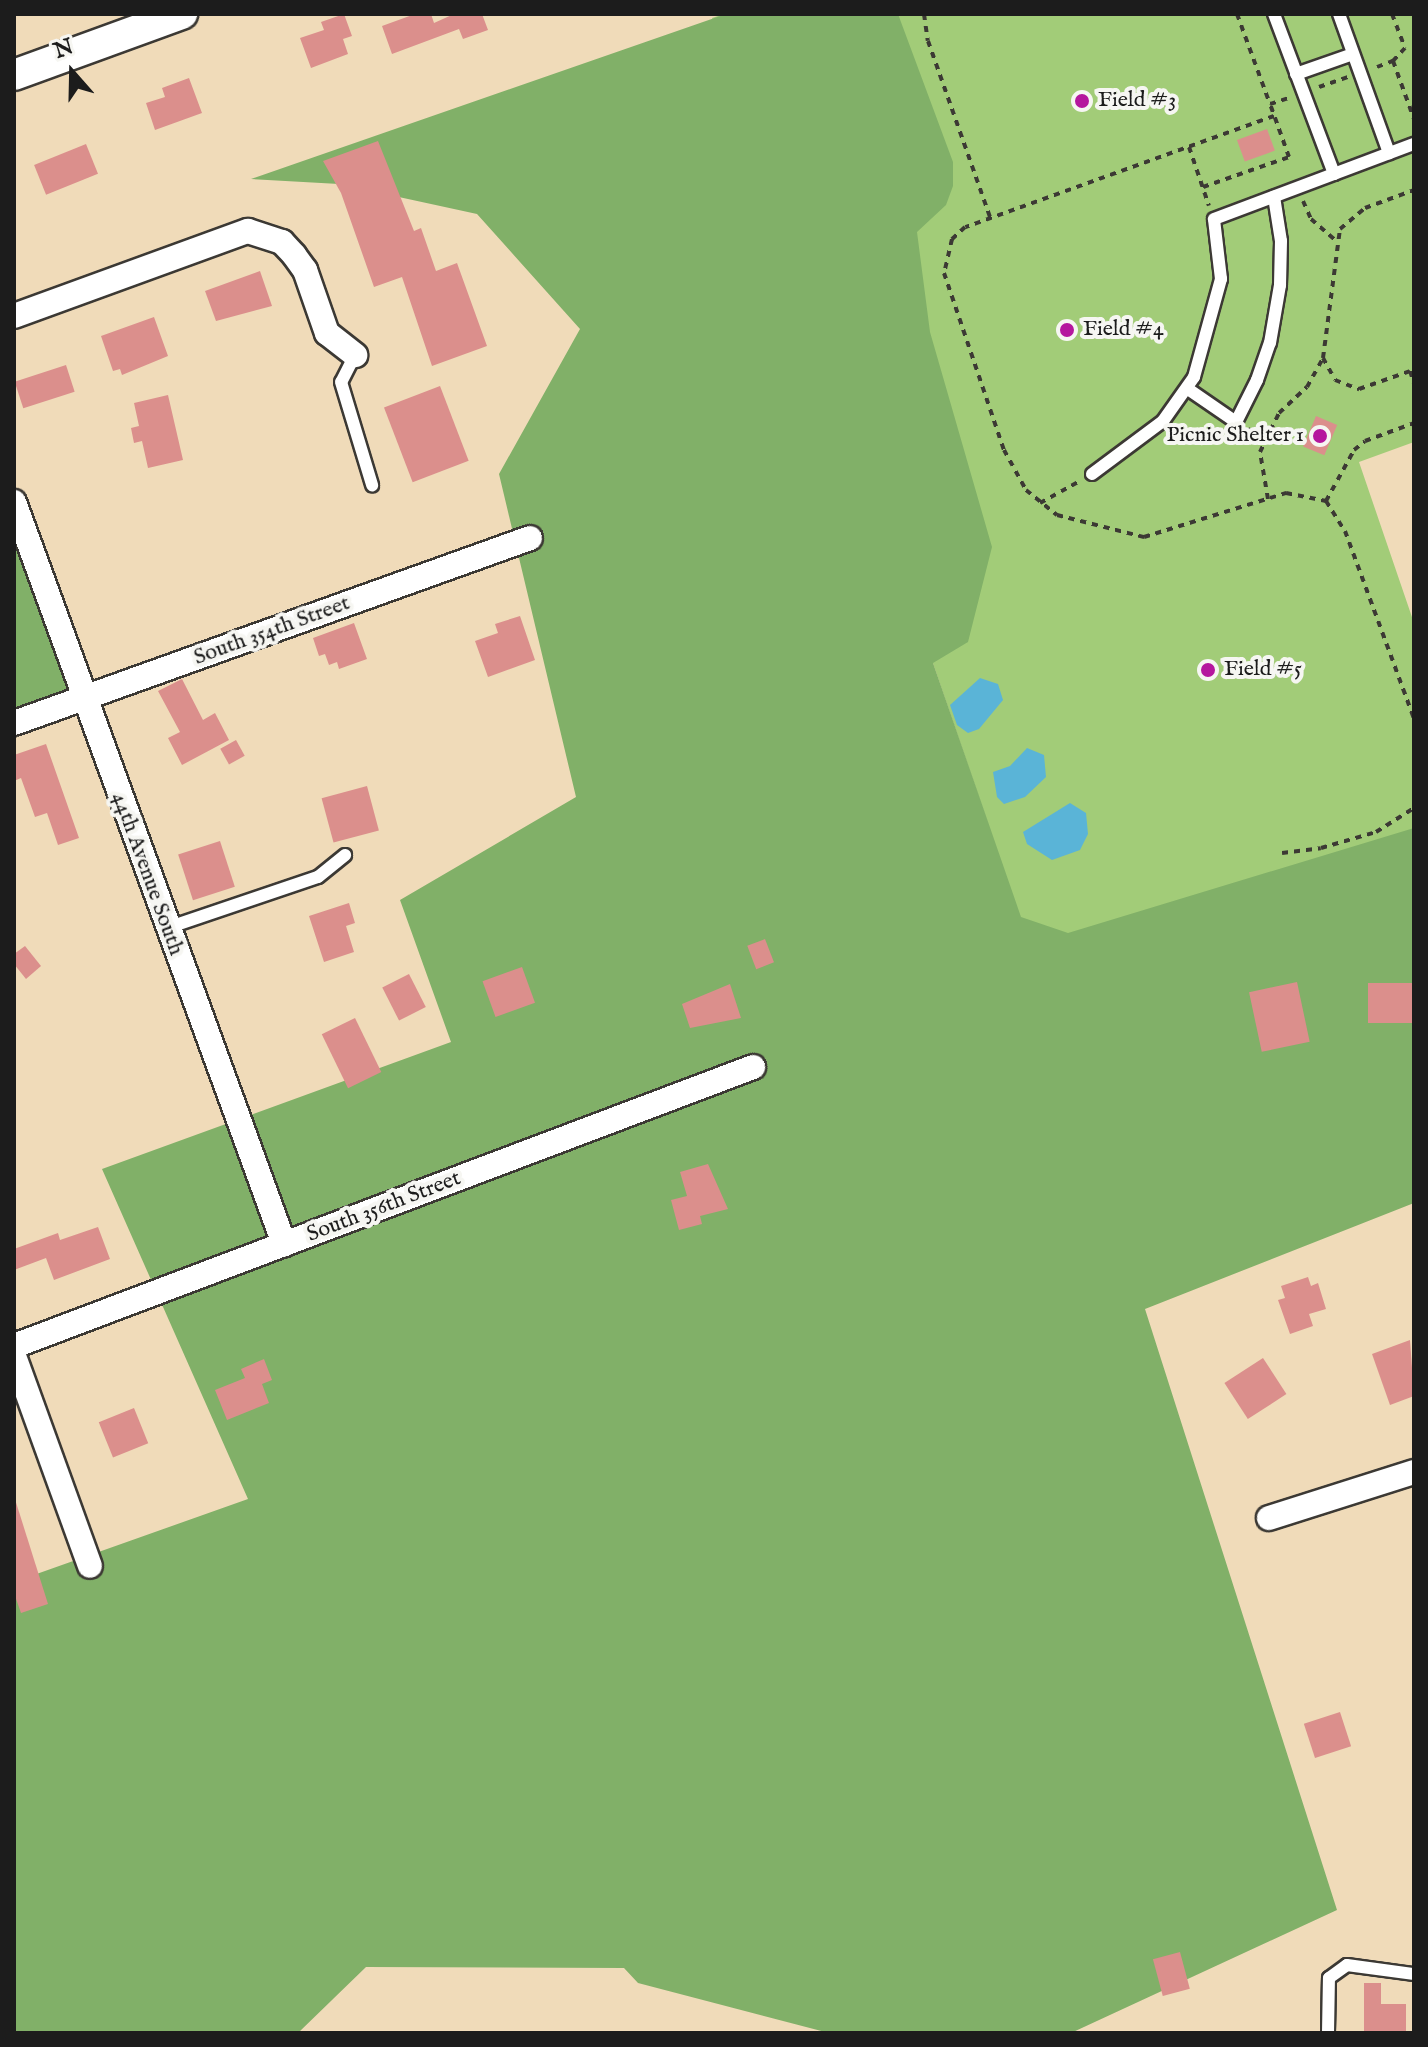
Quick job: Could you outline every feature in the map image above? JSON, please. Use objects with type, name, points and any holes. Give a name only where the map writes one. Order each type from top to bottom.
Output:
[{"type":"street","points":[[14,75],[182,14]]},
{"type":"street","points":[[14,316],[248,231],[282,242],[294,255],[305,270],[327,333],[355,355]]},
{"type":"street","name":"44th Avenue South","points":[[14,502],[83,699],[284,1244]]},
{"type":"street","name":"South 354th Street","points":[[14,723],[530,538]]},
{"type":"street","name":"South 356th Street","points":[[14,1346],[753,1067]]},
{"type":"street","points":[[14,1356],[90,1566]]},
{"type":"street","points":[[1269,1518],[1414,1472]]},
{"type":"lane","points":[[1274,14],[1334,174]]},
{"type":"lane","points":[[1339,14],[1389,153]]},
{"type":"lane","points":[[1296,74],[1353,54]]},
{"type":"lane","points":[[1092,474],[1163,421],[1188,389],[1208,338],[1221,279],[1214,219],[1414,144]]},
{"type":"lane","points":[[1188,389],[1236,422],[1257,380],[1270,343],[1280,285],[1281,241],[1274,197]]},
{"type":"lane","points":[[355,355],[341,382],[372,485]]},
{"type":"lane","points":[[167,928],[318,877],[345,855]]},
{"type":"lane","points":[[1328,2033],[1329,1978],[1347,1965],[1414,1974]]},
{"type":"path","points":[[924,14],[928,41],[990,217]]},
{"type":"path","points":[[1203,187],[1289,157],[1237,14]]},
{"type":"path","points":[[1377,67],[1393,61],[1405,48],[1392,14]]},
{"type":"path","points":[[1393,61],[1414,119]]},
{"type":"path","points":[[1314,89],[1354,75]]},
{"type":"path","points":[[1270,104],[1295,96]]},
{"type":"path","points":[[1274,116],[990,217],[958,232],[942,265],[1004,450],[1019,480],[1040,503],[1078,523],[1144,537],[1268,499],[1300,493],[1326,501],[1345,531],[1414,719]]},
{"type":"path","points":[[1189,147],[1214,219]]},
{"type":"path","points":[[1298,188],[1311,219],[1335,240]]},
{"type":"path","points":[[1268,499],[1258,465],[1263,439],[1279,413],[1307,387],[1323,358],[1335,240],[1353,215],[1414,190]]},
{"type":"path","points":[[1323,358],[1335,380],[1359,389],[1410,371],[1414,383]]},
{"type":"path","points":[[1326,501],[1354,450],[1365,441],[1414,423]]},
{"type":"path","points":[[1040,503],[1092,474]]},
{"type":"path","points":[[1282,853],[1321,848],[1376,832],[1414,808]]},
{"type":"green space","points":[[724,14],[1414,14],[1414,442],[1359,462],[1414,623],[1414,831],[1035,961],[712,18]]},
{"type":"green space","points":[[726,14],[898,14],[953,162],[953,186],[946,205],[917,232],[930,332],[992,547],[968,642],[933,663],[1021,917],[1068,933],[1414,828],[1414,1203],[1145,1309],[1337,1910],[1071,2033],[829,2033],[638,1983],[624,1968],[366,1967],[298,2033],[14,2033],[14,1582],[248,1499],[102,1169],[451,1042],[400,900],[576,797],[499,474],[580,329],[477,214],[339,184],[251,179]]},
{"type":"green space","points":[[14,502],[83,699],[14,723]]},
{"type":"water","points":[[980,678],[998,684],[1003,700],[979,729],[968,733],[957,725],[950,705]]},
{"type":"water","points":[[1027,748],[1044,755],[1046,777],[1025,797],[1004,804],[997,797],[993,772],[1010,766]]},
{"type":"water","points":[[1070,803],[1086,813],[1088,834],[1080,850],[1052,860],[1027,844],[1023,832]]},
{"type":"building","points":[[344,14],[352,36],[343,39],[348,54],[311,68],[300,38],[324,30],[321,22]]},
{"type":"building","points":[[415,14],[431,14],[434,23],[454,14],[482,14],[488,30],[463,39],[459,29],[392,54],[382,26]]},
{"type":"building","points":[[189,78],[202,113],[155,130],[146,103],[165,97],[162,88]]},
{"type":"building","points":[[1267,129],[1275,151],[1245,162],[1237,140]]},
{"type":"building","points":[[378,141],[414,231],[421,228],[436,271],[457,263],[487,346],[432,366],[402,277],[374,287],[341,193],[323,161]]},
{"type":"building","points":[[86,144],[98,174],[46,195],[34,165]]},
{"type":"building","points":[[260,271],[272,306],[216,321],[205,291]]},
{"type":"building","points":[[154,317],[168,356],[122,375],[120,369],[113,371],[101,336]]},
{"type":"building","points":[[66,365],[75,392],[23,408],[15,382]]},
{"type":"building","points":[[440,386],[469,461],[413,482],[384,408]]},
{"type":"building","points":[[168,395],[183,460],[148,468],[142,441],[134,443],[131,428],[139,426],[134,403]]},
{"type":"building","name":"Picnic Shelter 1","points":[[1316,416],[1337,425],[1324,455],[1303,446]]},
{"type":"building","points":[[520,616],[535,660],[488,677],[475,641],[498,633],[495,624]]},
{"type":"building","points":[[354,623],[367,659],[339,669],[337,662],[329,665],[325,654],[319,656],[313,638]]},
{"type":"building","points":[[182,679],[203,720],[215,713],[229,740],[182,765],[168,738],[180,732],[158,691]]},
{"type":"building","points":[[236,740],[245,756],[229,764],[220,749]]},
{"type":"building","points":[[46,744],[79,838],[58,845],[47,813],[35,817],[21,778],[14,781],[14,755]]},
{"type":"building","points":[[367,786],[379,830],[334,843],[322,798]]},
{"type":"building","points":[[220,841],[235,887],[193,900],[178,855]]},
{"type":"building","points":[[349,903],[355,923],[346,926],[354,952],[324,962],[309,916]]},
{"type":"building","points":[[765,939],[774,962],[756,969],[747,946]]},
{"type":"building","points":[[25,946],[41,966],[26,979],[14,964],[14,954]]},
{"type":"building","points":[[522,967],[535,1003],[496,1017],[483,981]]},
{"type":"building","points":[[409,974],[426,1007],[399,1021],[382,988]]},
{"type":"building","points":[[1297,982],[1310,1042],[1262,1052],[1249,992]]},
{"type":"building","points":[[1368,983],[1414,983],[1414,1023],[1368,1023]]},
{"type":"building","points":[[730,984],[741,1018],[690,1028],[682,1004]]},
{"type":"building","points":[[355,1018],[381,1072],[348,1088],[322,1034]]},
{"type":"building","points":[[708,1164],[728,1209],[700,1216],[702,1224],[679,1230],[671,1200],[687,1196],[680,1172]]},
{"type":"building","points":[[98,1227],[110,1259],[54,1280],[46,1258],[14,1270],[14,1249],[58,1233],[60,1240]]},
{"type":"building","points":[[1308,1277],[1311,1286],[1318,1283],[1326,1309],[1309,1314],[1313,1326],[1290,1334],[1278,1300],[1285,1298],[1281,1286]]},
{"type":"building","points":[[1410,1340],[1414,1396],[1390,1405],[1372,1354]]},
{"type":"building","points":[[1263,1358],[1286,1394],[1248,1419],[1224,1383]]},
{"type":"building","points":[[264,1359],[272,1380],[262,1384],[269,1403],[227,1420],[215,1390],[245,1378],[241,1369]]},
{"type":"building","points":[[134,1408],[148,1443],[113,1457],[99,1422]]},
{"type":"building","points":[[14,1496],[48,1604],[21,1613],[14,1593]]},
{"type":"building","points":[[1340,1712],[1351,1746],[1315,1758],[1304,1724]]},
{"type":"building","points":[[1180,1952],[1190,1989],[1163,1996],[1153,1959]]},
{"type":"building","points":[[1364,1983],[1381,1983],[1381,2004],[1406,2004],[1406,2033],[1364,2033]]},
{"type":"place","name":"Field #3","points":[[1082,101]]},
{"type":"place","name":"Field #4","points":[[1067,330]]},
{"type":"place","name":"Picnic Shelter 1","points":[[1320,436]]},
{"type":"place","name":"Field #5","points":[[1208,670]]}]
